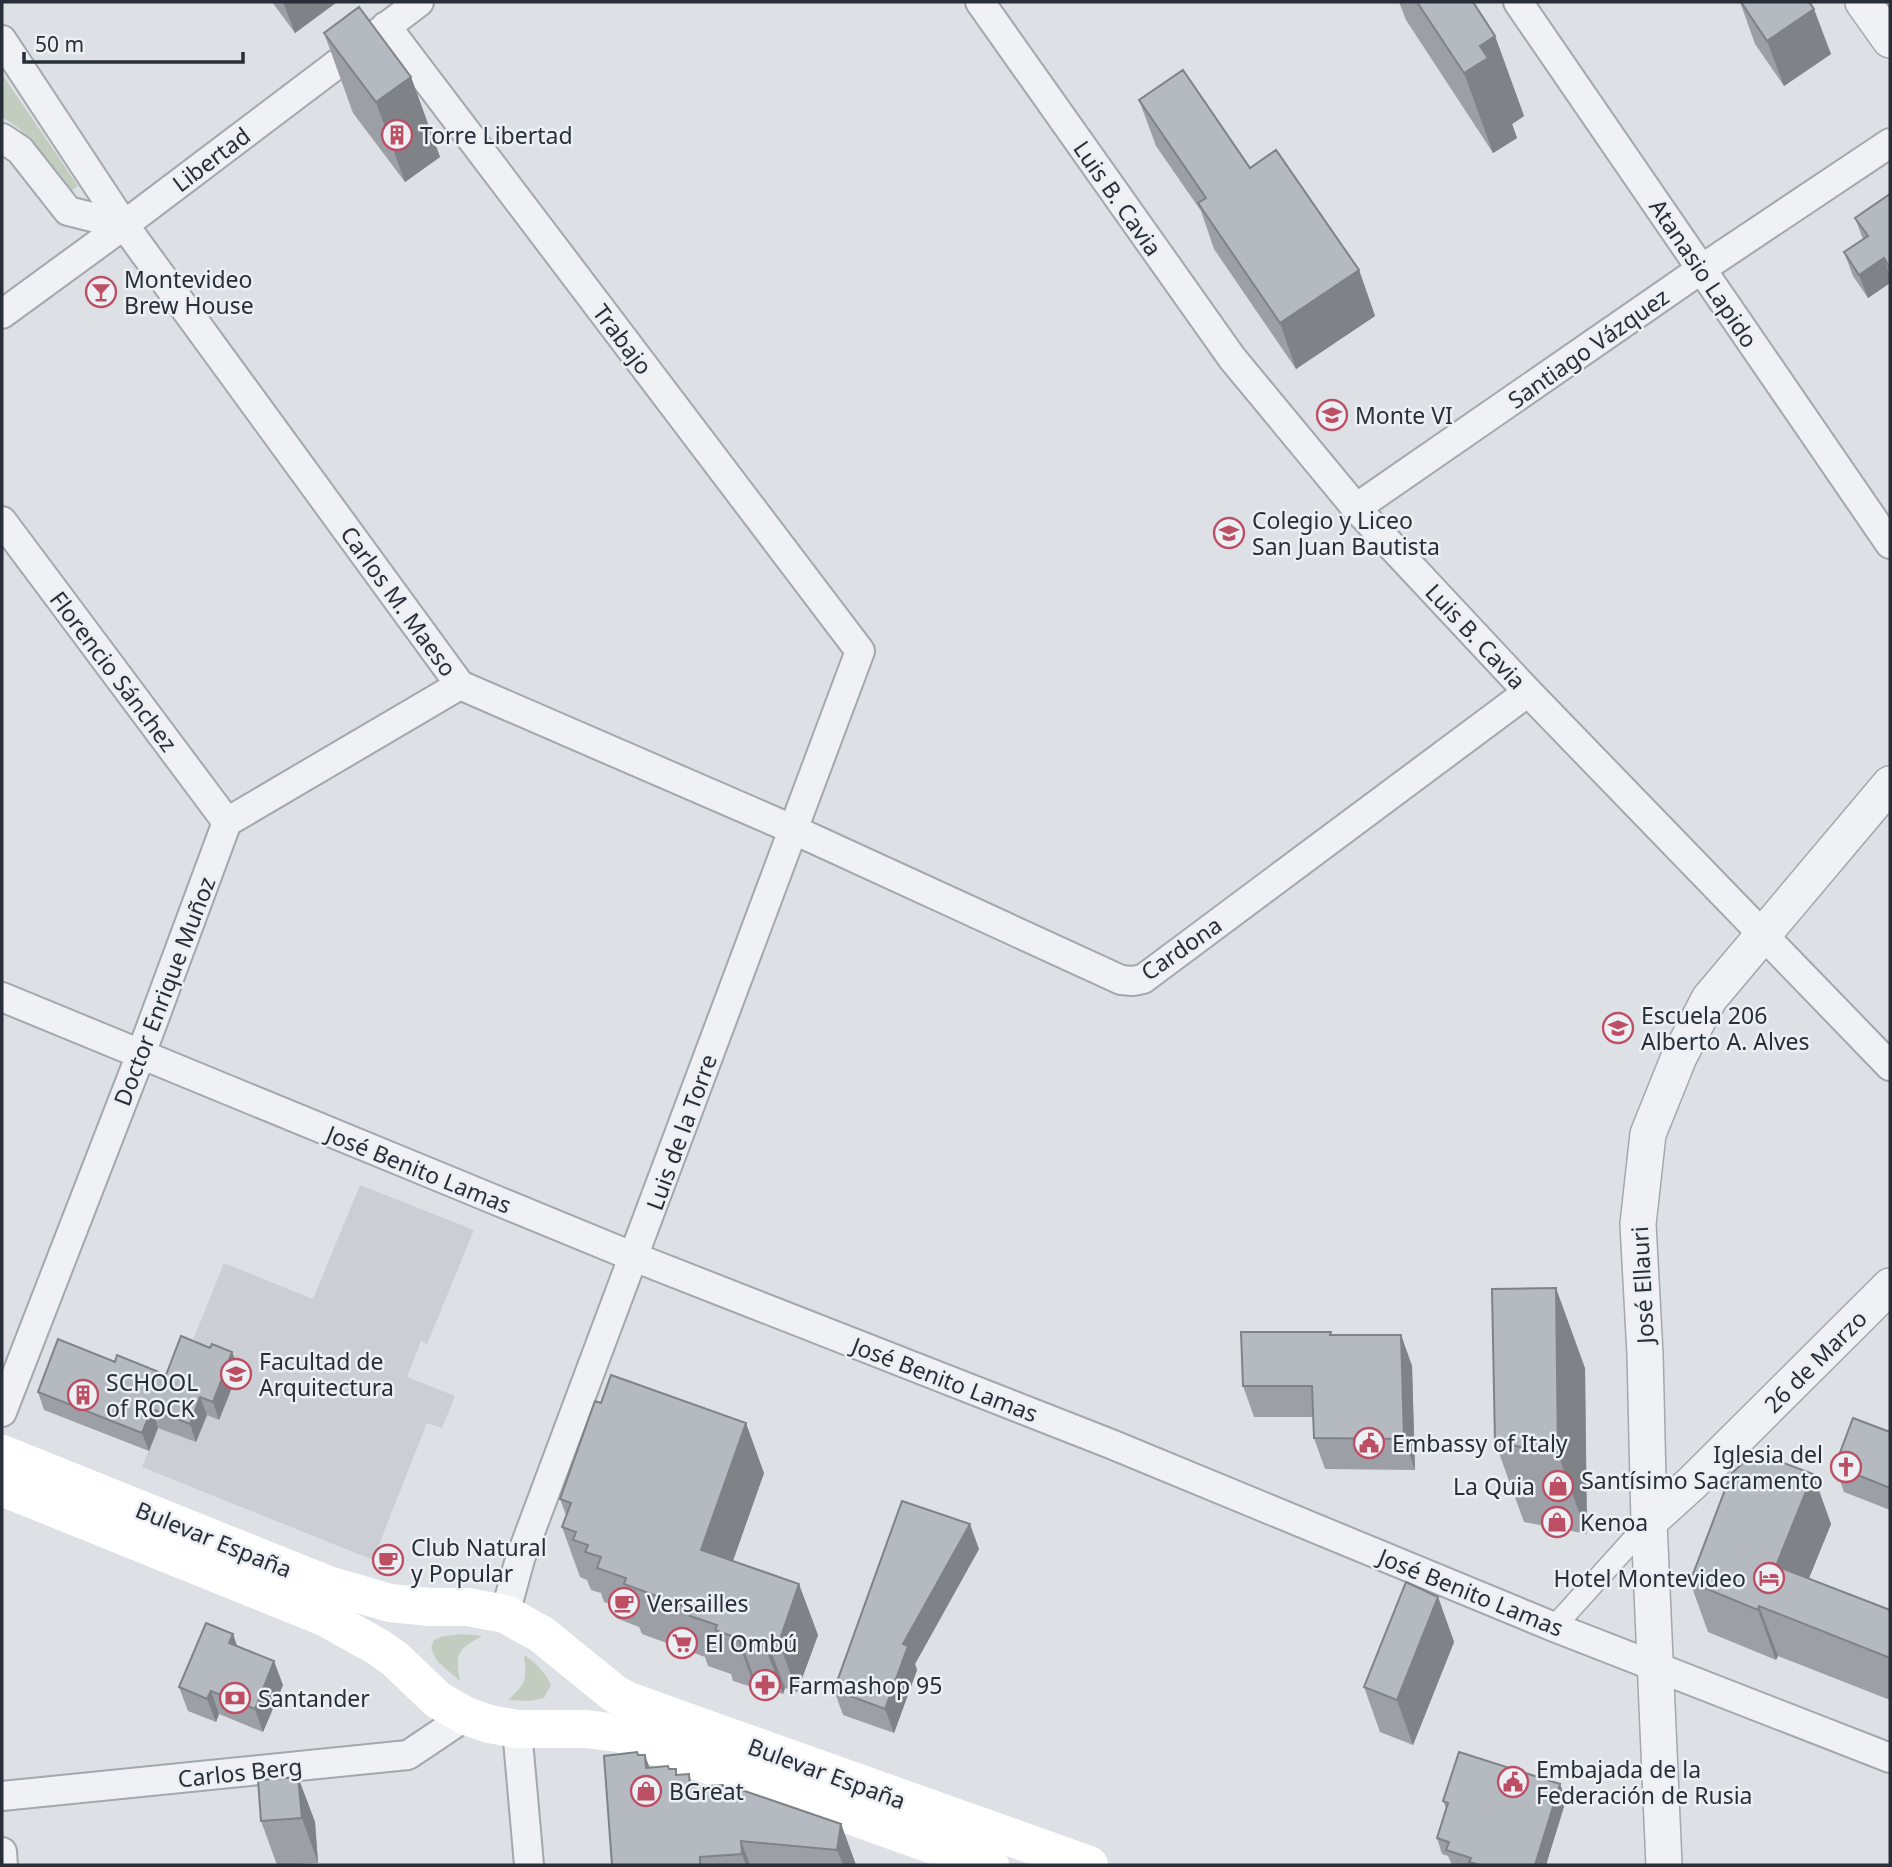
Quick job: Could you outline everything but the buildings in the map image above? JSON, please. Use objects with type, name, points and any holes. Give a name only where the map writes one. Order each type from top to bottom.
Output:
[{"type":"main road","name":"Bulevar España","points":[[2,1454],[328,1585],[368,1598],[430,1607],[468,1607],[505,1614],[541,1634],[615,1694],[652,1711],[1044,1858],[1089,1865]]},
{"type":"main road","name":"Bulevar España","points":[[2,1487],[324,1617],[378,1647],[438,1700],[466,1716],[489,1724],[618,1733],[990,1865]]},
{"type":"main road","points":[[410,1673],[409,1653],[415,1628],[430,1607]]},
{"type":"main road","points":[[535,1729],[566,1716],[573,1696],[573,1662]]},
{"type":"street","name":"Libertad","points":[[2,314],[419,2]]},
{"type":"street","name":"Luis B. Cavia","points":[[981,2],[1232,358],[1356,508],[1762,936],[1890,1066]]},
{"type":"street","name":"Atanasio Lapido","points":[[1518,2],[1890,544]]},
{"type":"street","points":[[1863,2],[1890,40]]},
{"type":"street","name":"Trabajo","points":[[386,26],[860,651]]},
{"type":"street","name":"Carlos M. Maeso","points":[[2,40],[124,225],[460,685],[792,829]]},
{"type":"street","points":[[2,138],[20,150],[68,211],[124,225]]},
{"type":"street","name":"Santiago Vázquez","points":[[1356,508],[1700,270],[1890,143]]},
{"type":"street","name":"Florencio Sánchez","points":[[2,521],[227,822]]},
{"type":"street","name":"Luis de la Torre","points":[[505,1614],[520,1559],[860,651]]},
{"type":"street","points":[[227,822],[460,685]]},
{"type":"street","name":"Cardona","points":[[792,829],[1121,980],[1133,981],[1143,979],[1528,691]]},
{"type":"street","name":"José Ellauri","points":[[1664,1865],[1638,1224],[1648,1134],[1679,1057],[1709,999],[1890,784]]},
{"type":"street","name":"Doctor Enrique Muñoz","points":[[2,1412],[141,1055],[227,822]]},
{"type":"street","name":"José Benito Lamas","points":[[2,998],[634,1257],[1111,1444],[1554,1627],[1890,1758]]},
{"type":"street","name":"26 de Marzo","points":[[1649,1522],[1692,1483],[1890,1286]]},
{"type":"street","points":[[1554,1627],[1649,1522]]},
{"type":"street","name":"Carlos Berg","points":[[2,1796],[408,1755],[466,1716]]},
{"type":"street","points":[[529,1865],[535,1729]]},
{"type":"street","points":[[2,1852],[3,1865]]},
{"type":"shaded area","points":[[360,1185],[474,1230],[427,1344],[421,1341],[407,1377],[455,1396],[442,1428],[427,1423],[373,1560],[142,1467],[224,1263],[313,1299]]},
{"type":"green space","points":[[2,74],[78,186],[70,192],[32,141],[2,117]]},
{"type":"green space","points":[[464,1634],[482,1636],[460,1653],[460,1681],[437,1661],[431,1648],[434,1640]]},
{"type":"green space","points":[[524,1655],[540,1668],[551,1685],[544,1698],[530,1701],[508,1700],[524,1680]]},
{"type":"place","name":"Torre Libertad","points":[[397,135]]},
{"type":"place","name":"Montevideo Brew House","points":[[101,292]]},
{"type":"place","name":"Monte VI","points":[[1332,415]]},
{"type":"place","name":"Colegio y Liceo San Juan Bautista","points":[[1229,533]]},
{"type":"place","name":"Escuela 206 Alberto A. Alves","points":[[1618,1028]]},
{"type":"place","name":"Facultad de Arquitectura","points":[[236,1374]]},
{"type":"place","name":"SCHOOL of ROCK","points":[[83,1395]]},
{"type":"place","name":"Embassy of Italy","points":[[1369,1443]]},
{"type":"place","name":"Iglesia del Santísimo Sacramento","points":[[1846,1467]]},
{"type":"place","name":"La Quia","points":[[1558,1486]]},
{"type":"place","name":"Kenoa","points":[[1557,1522]]},
{"type":"place","name":"Club Natural y Popular","points":[[388,1560]]},
{"type":"place","name":"Hotel Montevideo","points":[[1769,1578]]},
{"type":"place","name":"Versailles","points":[[624,1603]]},
{"type":"place","name":"El Ombú","points":[[682,1643]]},
{"type":"place","name":"Farmashop 95","points":[[765,1685]]},
{"type":"place","name":"Santander","points":[[235,1698]]},
{"type":"place","name":"Embajada de la Federación de Rusia","points":[[1513,1782]]},
{"type":"place","name":"BGreat","points":[[646,1791]]}]
